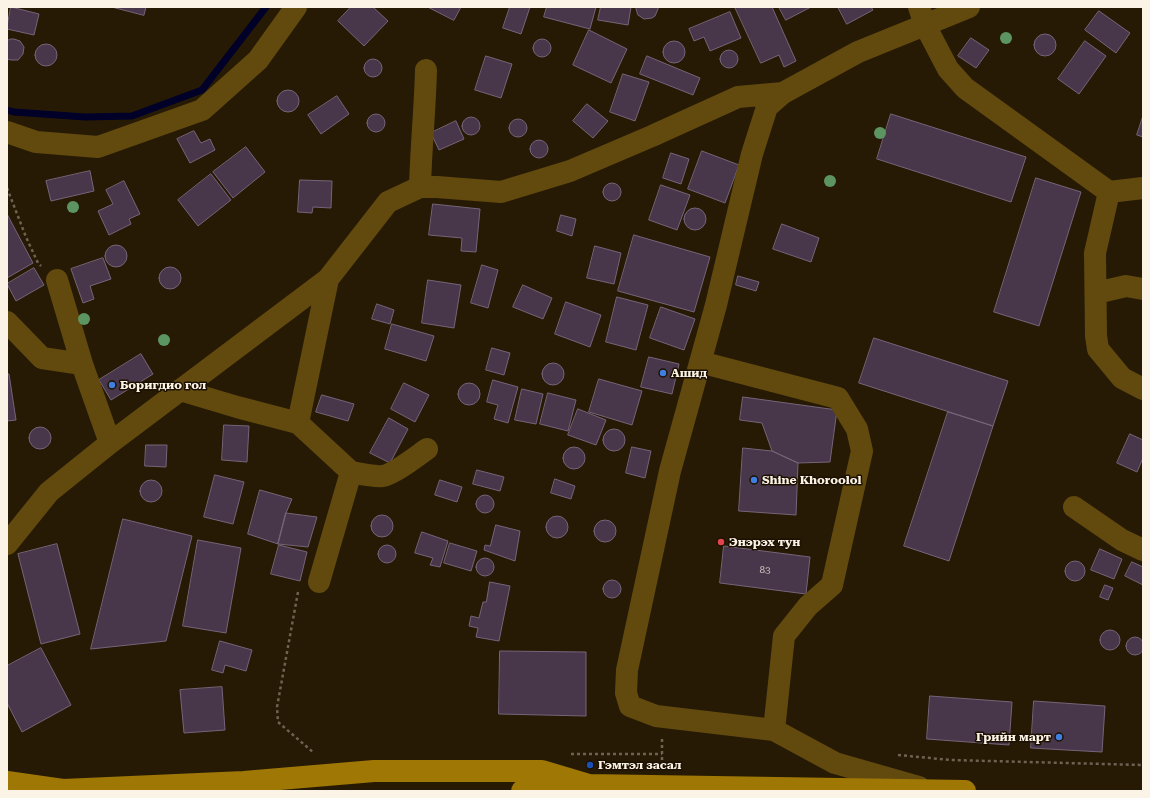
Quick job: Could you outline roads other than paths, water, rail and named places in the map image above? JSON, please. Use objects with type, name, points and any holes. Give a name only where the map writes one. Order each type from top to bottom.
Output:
[{"type":"main road","points":[[7,782],[63,790],[244,782],[374,771],[542,771],[589,785]]},
{"type":"main road","points":[[522,791],[589,785],[965,791]]},
{"type":"street","points":[[7,132],[36,142],[98,147],[202,110],[258,60],[296,7]]},
{"type":"street","points":[[931,790],[835,763],[774,730],[662,716],[630,706],[626,693],[627,670],[670,471],[716,305],[752,154],[767,107],[783,93],[922,16],[969,7]]},
{"type":"street","points":[[922,16],[948,69],[965,88],[1109,192],[1143,188]]},
{"type":"street","points":[[420,187],[426,70]]},
{"type":"street","points":[[7,544],[49,492],[110,443],[328,279],[388,202],[420,187],[502,192],[570,171],[738,97],[783,93]]},
{"type":"street","points":[[1109,192],[1095,253],[1096,336],[1098,349],[1122,378],[1143,389]]},
{"type":"street","points":[[298,423],[328,279]]},
{"type":"street","points":[[57,280],[82,364],[110,443]]},
{"type":"street","points":[[1096,292],[1126,286],[1143,289]]},
{"type":"street","points":[[7,322],[42,358],[82,364]]},
{"type":"street","points":[[700,362],[838,398],[857,429],[862,451],[832,585],[808,606],[784,636],[774,730]]},
{"type":"street","points":[[180,390],[298,423],[351,472],[384,476],[401,467],[427,449]]},
{"type":"street","points":[[319,582],[351,472]]},
{"type":"street","points":[[1074,508],[1122,540],[1143,550]]},
{"type":"waterway","points":[[7,110],[14,112],[85,117],[132,116],[202,90],[266,7]]},
{"type":"place","name":"Ашид","points":[[663,373]]},
{"type":"place","name":"Боригдио гол","points":[[112,385]]},
{"type":"place","name":"Shine Khoroolol","points":[[754,480]]},
{"type":"place","name":"Энэрэх тун","points":[[721,542]]},
{"type":"place","name":"Грийн март","points":[[1059,737]]},
{"type":"place","name":"Гэмтэл засал","points":[[590,765]]}]
